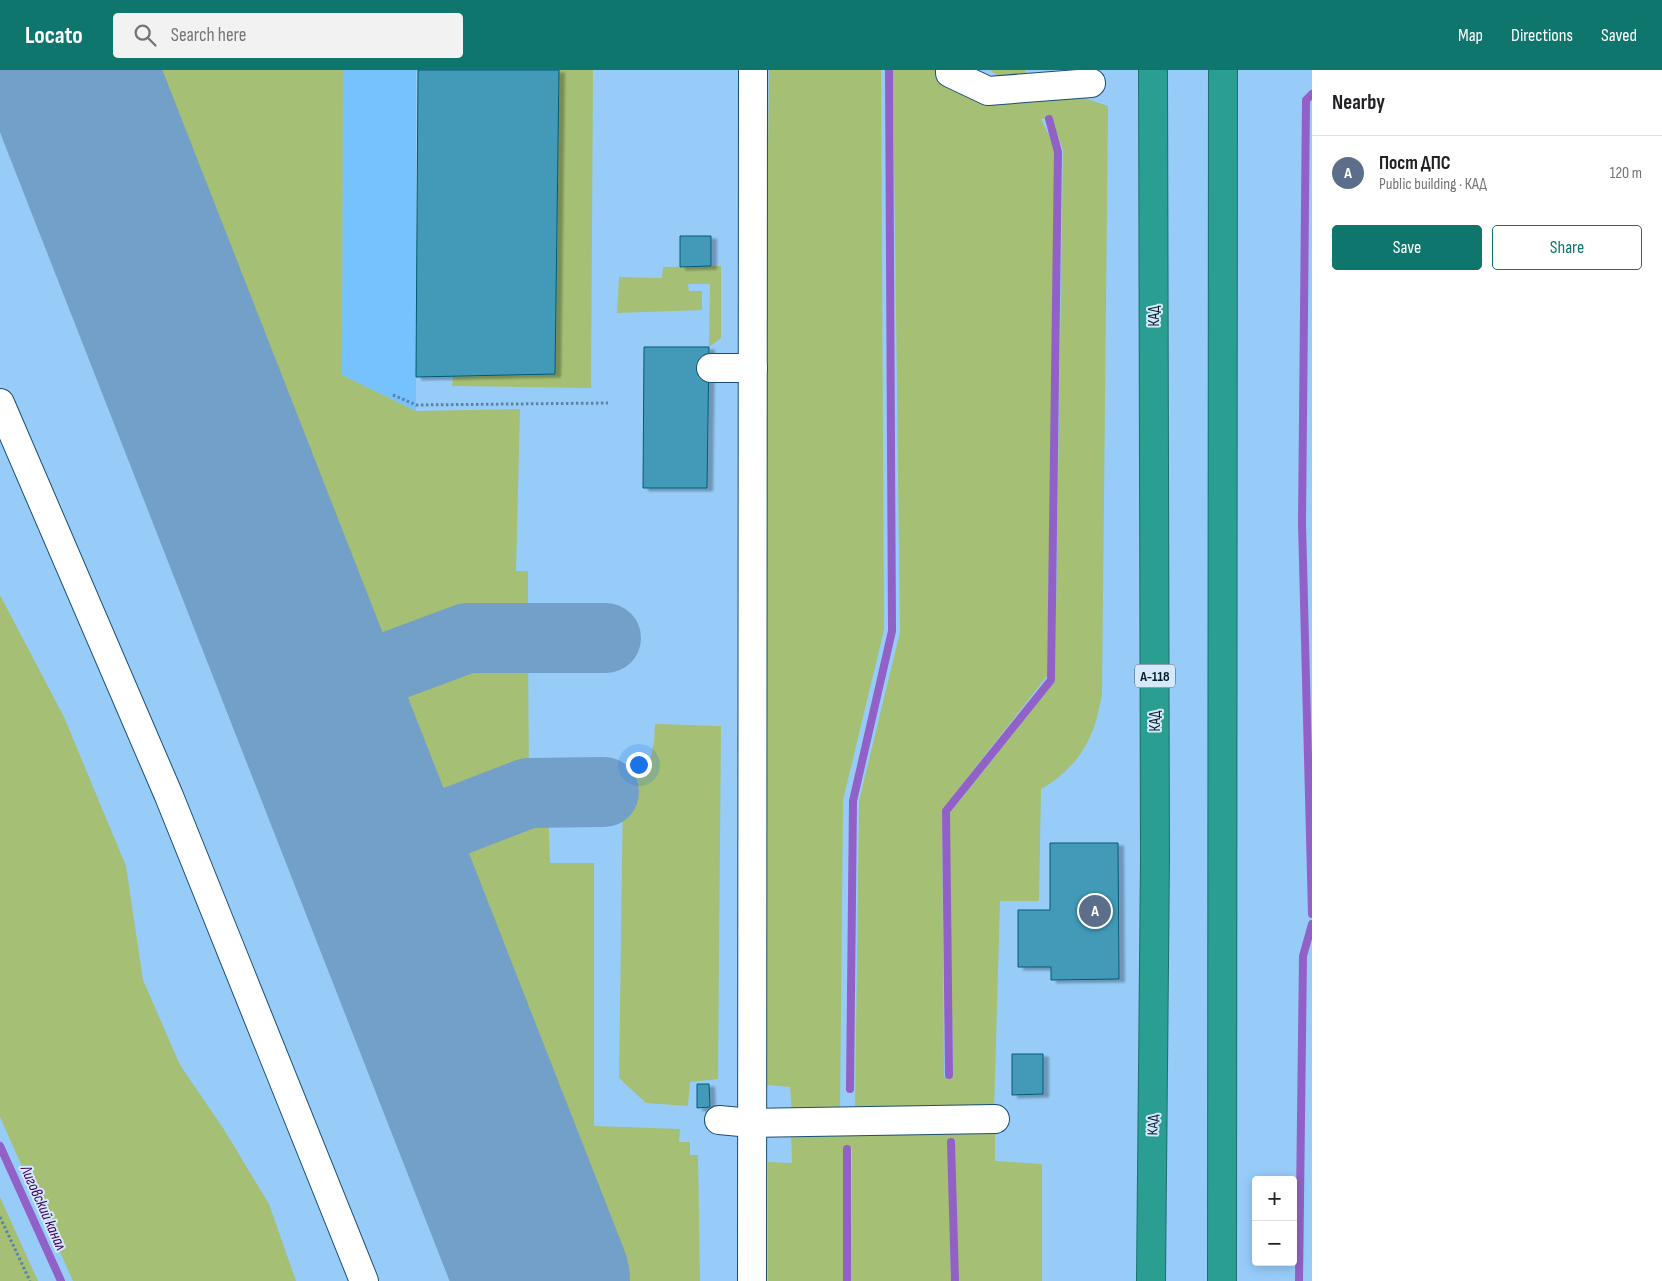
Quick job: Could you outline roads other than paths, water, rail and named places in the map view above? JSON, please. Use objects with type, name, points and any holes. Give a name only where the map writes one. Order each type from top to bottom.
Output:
[{"type":"highway","name":"КАД","points":[[1151,1281],[1156,859],[1153,70]]},
{"type":"highway","points":[[1222,70],[1222,1281]]},
{"type":"lane","points":[[752,1281],[753,70]]},
{"type":"lane","points":[[950,70],[950,73],[988,91],[1091,83]]},
{"type":"lane","points":[[711,368],[753,368]]},
{"type":"lane","points":[[0,403],[169,796],[364,1281]]},
{"type":"lane","points":[[719,1120],[752,1123],[995,1119]]},
{"type":"waterway","points":[[850,1089],[853,801],[892,631],[889,70]]},
{"type":"waterway","points":[[1312,94],[1306,100],[1302,523],[1312,914]]},
{"type":"waterway","points":[[949,1075],[946,811],[1051,680],[1058,152],[1049,119]]},
{"type":"waterway","points":[[1299,1281],[1303,956],[1312,924]]},
{"type":"waterway","points":[[951,1142],[955,1281]]},
{"type":"waterway","name":"Лиговский канал","points":[[0,1146],[61,1281]]},
{"type":"waterway","points":[[847,1149],[847,1281]]},
{"type":"place","name":"Пост ДПС","points":[[1095,911]]}]
